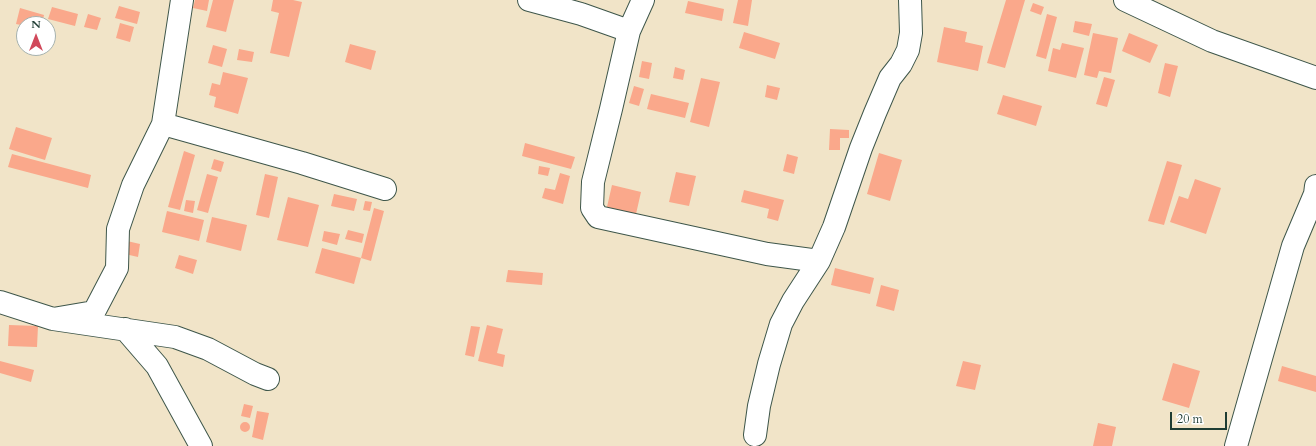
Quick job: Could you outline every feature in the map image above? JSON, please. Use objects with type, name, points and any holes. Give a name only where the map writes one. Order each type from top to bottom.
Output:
[{"type":"street","points":[[53,319],[94,312],[117,268],[118,229],[133,185],[163,124],[182,0]]},
{"type":"street","points":[[529,0],[581,14],[629,31]]},
{"type":"street","points":[[643,0],[629,31],[593,182],[592,208],[598,217],[767,254],[819,261]]},
{"type":"street","points":[[755,435],[759,406],[769,364],[781,324],[793,301],[819,261],[834,227],[874,113],[890,78],[901,64],[908,50],[911,33],[910,0]]},
{"type":"street","points":[[1125,0],[1212,41],[1316,78]]},
{"type":"street","points":[[163,124],[294,161],[385,189]]},
{"type":"street","points":[[1236,446],[1293,246],[1315,194],[1316,186]]},
{"type":"street","points":[[0,302],[53,319],[175,337],[208,349],[255,374],[268,379]]},
{"type":"street","points":[[125,329],[157,366],[201,446]]},
{"type":"building","points":[[195,0],[209,0],[207,11],[193,8]]},
{"type":"building","points":[[213,0],[234,0],[226,32],[206,27]]},
{"type":"building","points":[[273,0],[293,0],[302,2],[289,57],[270,53],[279,13],[271,11]]},
{"type":"building","points":[[738,0],[752,0],[748,26],[733,23]]},
{"type":"building","points":[[1006,0],[1025,0],[1005,68],[987,63]]},
{"type":"building","points":[[688,1],[724,9],[722,21],[685,13]]},
{"type":"building","points":[[1033,3],[1044,7],[1041,15],[1030,11]]},
{"type":"building","points":[[119,6],[140,12],[137,24],[115,18]]},
{"type":"building","points":[[52,7],[78,14],[75,26],[56,21],[56,16],[49,16]]},
{"type":"building","points":[[20,8],[44,15],[44,16],[18,16]]},
{"type":"building","points":[[88,14],[101,18],[97,30],[84,27]]},
{"type":"building","points":[[1047,14],[1057,17],[1046,59],[1036,56]]},
{"type":"building","points":[[1075,21],[1092,24],[1089,36],[1073,32]]},
{"type":"building","points":[[120,23],[134,27],[130,42],[116,38]]},
{"type":"building","points":[[944,27],[967,32],[965,42],[983,46],[978,71],[937,62]]},
{"type":"building","points":[[744,32],[780,43],[775,59],[739,48]]},
{"type":"building","points":[[1093,33],[1118,38],[1111,73],[1099,71],[1097,78],[1084,75]]},
{"type":"building","points":[[1129,33],[1158,45],[1150,63],[1122,51]]},
{"type":"building","points":[[1062,43],[1084,48],[1076,78],[1048,71],[1053,48],[1060,50]]},
{"type":"building","points":[[350,44],[376,51],[371,70],[345,62]]},
{"type":"building","points":[[213,45],[227,49],[222,67],[208,63]]},
{"type":"building","points":[[239,49],[254,52],[252,62],[237,60]]},
{"type":"building","points":[[642,61],[652,63],[649,79],[639,77]]},
{"type":"building","points":[[1165,63],[1178,66],[1170,97],[1158,93]]},
{"type":"building","points":[[675,67],[685,70],[683,80],[673,78]]},
{"type":"building","points":[[223,72],[248,78],[238,114],[214,107],[216,97],[209,95],[212,83],[220,85]]},
{"type":"building","points":[[1104,77],[1115,80],[1107,107],[1096,104]]},
{"type":"building","points":[[701,78],[720,82],[709,127],[690,122]]},
{"type":"building","points":[[767,85],[780,88],[777,100],[765,97]]},
{"type":"building","points":[[634,86],[644,89],[639,106],[629,103]]},
{"type":"building","points":[[651,94],[689,103],[685,118],[647,109]]},
{"type":"building","points":[[1003,95],[1042,106],[1036,126],[997,114]]},
{"type":"building","points":[[16,127],[52,138],[45,160],[9,149]]},
{"type":"building","points":[[830,129],[849,130],[849,138],[840,138],[840,150],[829,150]]},
{"type":"building","points":[[525,143],[575,157],[571,169],[522,156]]},
{"type":"building","points":[[184,151],[195,155],[180,210],[168,207]]},
{"type":"building","points":[[879,153],[902,160],[890,201],[867,194]]},
{"type":"building","points":[[12,154],[91,175],[88,188],[8,167]]},
{"type":"building","points":[[787,154],[798,157],[794,174],[783,171]]},
{"type":"building","points":[[214,159],[224,162],[221,172],[211,169]]},
{"type":"building","points":[[1167,161],[1182,165],[1164,225],[1148,221]]},
{"type":"building","points":[[539,166],[550,168],[548,176],[538,174]]},
{"type":"building","points":[[676,172],[696,176],[689,206],[669,202]]},
{"type":"building","points":[[560,173],[570,176],[563,204],[542,198],[545,188],[555,190]]},
{"type":"building","points":[[207,174],[218,177],[208,213],[197,210]]},
{"type":"building","points":[[265,174],[278,177],[269,218],[256,215]]},
{"type":"building","points":[[1195,179],[1221,188],[1206,234],[1170,222],[1179,196],[1188,199]]},
{"type":"building","points":[[612,185],[641,192],[636,214],[607,207]]},
{"type":"building","points":[[744,190],[784,200],[778,221],[767,218],[769,209],[741,202]]},
{"type":"building","points":[[334,194],[357,199],[354,211],[331,206]]},
{"type":"building","points":[[288,197],[319,205],[308,247],[277,240]]},
{"type":"building","points":[[186,200],[195,201],[193,213],[184,211]]},
{"type":"building","points":[[365,201],[372,202],[370,211],[363,210]]},
{"type":"building","points":[[374,208],[384,211],[371,261],[361,258]]},
{"type":"building","points":[[167,211],[204,220],[199,241],[162,232]]},
{"type":"building","points":[[212,217],[247,225],[241,251],[206,242]]},
{"type":"building","points":[[348,230],[364,234],[362,243],[345,239]]},
{"type":"building","points":[[324,231],[340,234],[337,245],[322,241]]},
{"type":"building","points":[[127,241],[140,244],[138,257],[125,254]]},
{"type":"building","points":[[322,248],[361,258],[354,284],[315,273]]},
{"type":"building","points":[[179,255],[197,260],[193,274],[175,268]]},
{"type":"building","points":[[835,268],[874,278],[870,294],[831,285]]},
{"type":"building","points":[[508,270],[543,273],[542,285],[506,282]]},
{"type":"building","points":[[881,285],[899,290],[894,311],[876,306]]},
{"type":"building","points":[[9,325],[38,326],[37,347],[8,346]]},
{"type":"building","points":[[487,325],[503,329],[497,353],[505,355],[503,367],[478,361]]},
{"type":"building","points":[[471,326],[480,327],[474,357],[465,355]]},
{"type":"building","points":[[0,361],[34,370],[31,382],[0,373]]},
{"type":"building","points":[[963,361],[981,365],[975,390],[956,386]]},
{"type":"building","points":[[1173,363],[1200,371],[1189,408],[1162,400]]},
{"type":"building","points":[[1282,366],[1316,376],[1316,392],[1278,381]]},
{"type":"building","points":[[244,404],[253,406],[250,418],[241,416]]},
{"type":"building","points":[[257,411],[269,413],[263,440],[252,437]]},
{"type":"building","points":[[243,422],[247,422],[249,423],[249,431],[243,432],[240,429],[240,425]]},
{"type":"building","points":[[1098,423],[1116,427],[1112,446],[1093,446]]}]
